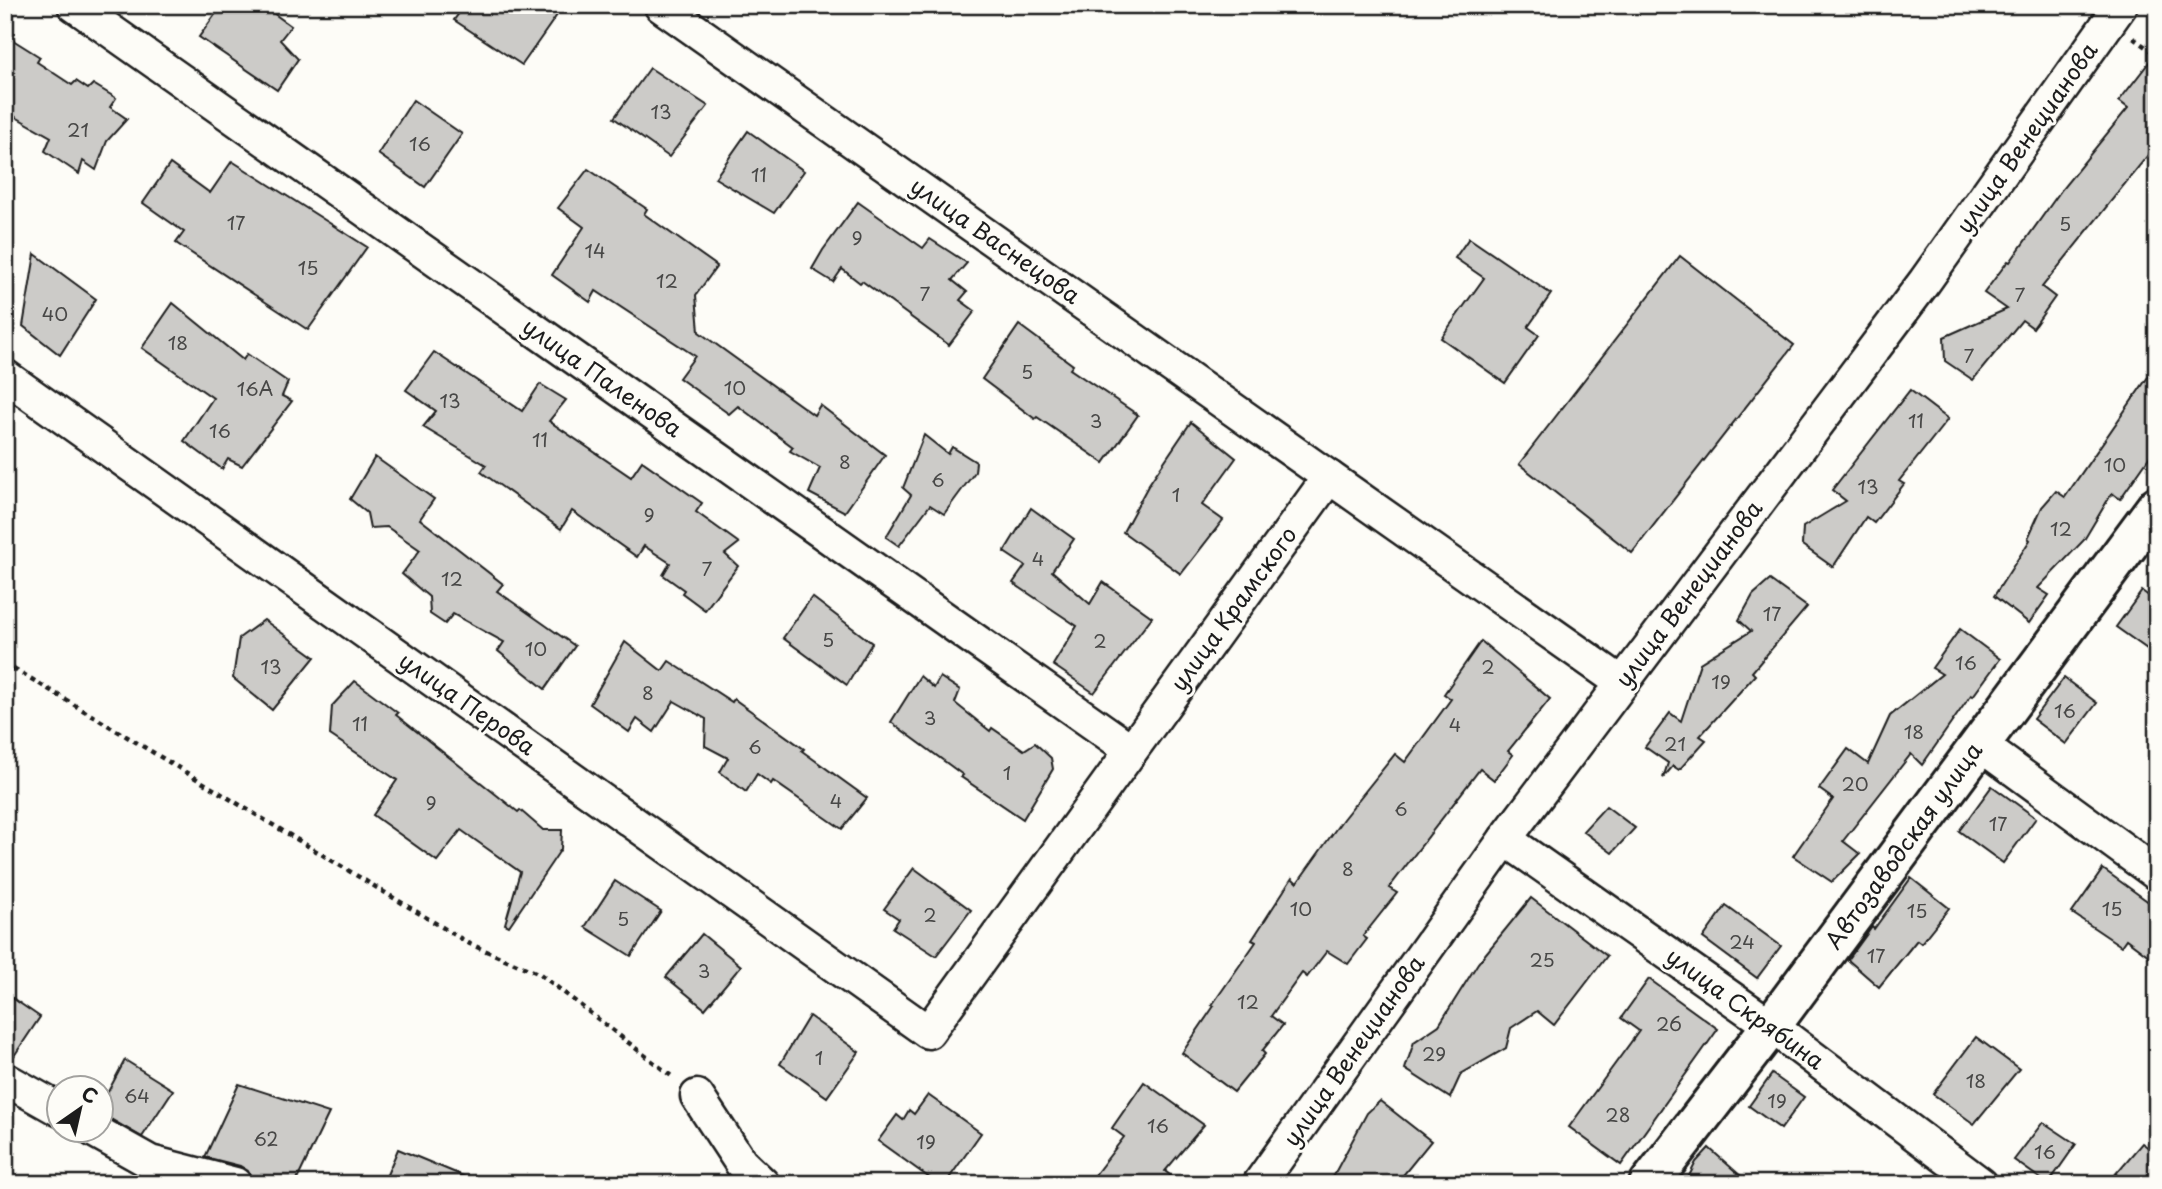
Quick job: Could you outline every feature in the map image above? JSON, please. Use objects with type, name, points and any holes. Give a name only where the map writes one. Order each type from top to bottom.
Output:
[{"type":"street","name":"улица Паленова","points":[[74,5],[1131,750]]},
{"type":"street","name":"улица Венецианова","points":[[1259,1184],[1505,839],[1925,281],[2121,5]]},
{"type":"street","name":"улица Васнецова","points":[[661,6],[1329,477]]},
{"type":"street","name":"улица Перова","points":[[5,376],[928,1032]]},
{"type":"street","name":"улица Крамского","points":[[928,1032],[1329,477]]},
{"type":"street","points":[[1329,477],[1622,684]]},
{"type":"street","name":"Автозаводская улица","points":[[1649,1184],[1771,1026],[2157,506]]},
{"type":"street","points":[[1979,744],[2157,874]]},
{"type":"street","name":"улица Скрябина","points":[[1505,839],[1771,1026],[1981,1184]]},
{"type":"street","points":[[5,1079],[46,1102]]},
{"type":"street","points":[[697,1096],[741,1163],[763,1184]]},
{"type":"street","points":[[116,1142],[150,1162],[234,1184]]},
{"type":"path","points":[[5,663],[470,943],[540,974],[697,1096]]},
{"type":"building","points":[[222,5],[262,5],[291,26],[280,40],[298,59],[277,90],[199,37]]},
{"type":"building","points":[[465,5],[564,5],[522,65],[454,20]]},
{"type":"building","points":[[5,35],[40,57],[37,62],[72,85],[76,81],[88,89],[93,84],[116,98],[110,107],[127,119],[107,141],[96,170],[83,161],[79,174],[45,151],[51,137],[5,111]]},
{"type":"building","points":[[2157,52],[2157,144],[2042,287],[2055,297],[2033,328],[2022,320],[1973,380],[1945,361],[1944,337],[2007,309],[1984,293],[2008,261],[2010,262],[2062,189],[2128,108],[2119,101]]},
{"type":"building","points":[[650,68],[708,106],[669,157],[614,118]]},
{"type":"building","points":[[413,100],[462,134],[425,187],[378,154]]},
{"type":"building","points":[[748,131],[804,171],[774,213],[715,178]]},
{"type":"building","points":[[232,161],[367,247],[308,330],[176,243],[184,232],[143,203],[170,164],[210,193]]},
{"type":"building","points":[[588,169],[647,209],[644,214],[717,266],[696,295],[699,332],[814,415],[820,405],[885,455],[845,512],[809,493],[820,468],[790,451],[793,447],[738,406],[729,414],[679,378],[695,356],[596,291],[590,302],[552,275],[584,227],[558,208]]},
{"type":"building","points":[[858,202],[923,248],[930,239],[967,263],[952,280],[967,292],[960,300],[975,311],[949,345],[842,269],[833,282],[812,269]]},
{"type":"building","points":[[1469,238],[1551,294],[1528,327],[1539,335],[1505,383],[1441,338],[1484,278],[1455,258]]},
{"type":"building","points":[[35,254],[96,299],[60,355],[23,326]]},
{"type":"building","points":[[1680,256],[1794,345],[1632,553],[1519,464]]},
{"type":"building","points":[[173,303],[243,360],[247,354],[288,382],[282,396],[292,401],[242,466],[228,459],[222,469],[184,441],[213,398],[142,348]]},
{"type":"building","points":[[1019,325],[1073,365],[1070,369],[1138,415],[1104,463],[1037,417],[1035,419],[982,379]]},
{"type":"building","points":[[434,352],[522,411],[540,384],[566,400],[549,421],[631,477],[642,461],[702,503],[696,512],[739,543],[725,554],[738,566],[705,610],[663,575],[670,563],[644,546],[637,557],[572,511],[561,529],[481,472],[486,465],[423,427],[436,411],[406,390]]},
{"type":"building","points":[[2157,364],[2157,446],[2120,499],[2112,493],[2084,540],[2038,588],[2049,595],[2029,623],[1994,596],[2030,540],[2028,538],[2042,507],[2056,491],[2065,497]]},
{"type":"building","points":[[1910,390],[1948,419],[1899,481],[1904,484],[1874,523],[1866,517],[1833,567],[1802,545],[1803,527],[1846,501],[1832,490]]},
{"type":"building","points":[[1191,422],[1236,458],[1202,505],[1223,520],[1181,574],[1123,532],[1149,484]]},
{"type":"building","points":[[924,435],[948,454],[952,447],[976,462],[975,472],[944,514],[930,505],[899,546],[886,537],[911,495],[903,488]]},
{"type":"building","points":[[375,457],[434,499],[420,519],[503,584],[497,591],[575,646],[545,689],[498,651],[504,642],[453,614],[445,624],[430,614],[429,597],[402,574],[420,550],[387,527],[370,528],[367,513],[350,499]]},
{"type":"building","points":[[1031,508],[1074,539],[1052,571],[1090,604],[1103,582],[1152,617],[1094,693],[1053,665],[1077,626],[1013,583],[1025,566],[1004,552]]},
{"type":"building","points":[[1770,580],[1807,607],[1752,672],[1755,675],[1700,736],[1706,740],[1679,770],[1673,766],[1663,778],[1668,763],[1645,747],[1670,713],[1681,721],[1700,663],[1751,631],[1739,620],[1753,595]]},
{"type":"building","points":[[2142,591],[2157,602],[2157,656],[2116,627]]},
{"type":"building","points":[[812,597],[872,643],[847,685],[783,638]]},
{"type":"building","points":[[264,620],[315,657],[272,710],[233,678],[239,638]]},
{"type":"building","points":[[1960,629],[2000,659],[1922,765],[1911,754],[1843,841],[1860,854],[1832,882],[1793,856],[1833,799],[1819,789],[1848,749],[1868,764],[1890,716],[1942,674],[1932,668]]},
{"type":"building","points":[[1481,641],[1550,699],[1508,751],[1513,755],[1494,780],[1480,769],[1389,888],[1397,893],[1363,936],[1367,939],[1348,964],[1327,951],[1307,977],[1302,973],[1271,1016],[1283,1025],[1262,1051],[1265,1054],[1234,1092],[1182,1053],[1256,942],[1252,940],[1292,878],[1297,883],[1395,754],[1405,762],[1451,699],[1444,694]]},
{"type":"building","points":[[625,642],[662,671],[669,661],[732,702],[734,699],[867,798],[842,829],[773,781],[771,784],[757,774],[746,792],[720,772],[728,758],[705,746],[706,719],[674,701],[654,732],[637,719],[629,732],[590,704]]},
{"type":"building","points":[[920,676],[934,688],[940,677],[960,690],[955,703],[990,731],[992,728],[1024,750],[1035,743],[1051,758],[1053,769],[1023,819],[961,777],[963,775],[891,722]]},
{"type":"building","points":[[2064,678],[2097,703],[2066,744],[2033,719]]},
{"type":"building","points":[[355,681],[543,830],[562,830],[561,849],[509,926],[505,924],[520,872],[461,830],[437,861],[373,815],[397,780],[330,735],[332,706]]},
{"type":"building","points":[[1992,786],[2036,818],[2003,863],[1959,831]]},
{"type":"building","points":[[1606,806],[1635,828],[1612,853],[1583,831]]},
{"type":"building","points":[[914,868],[971,910],[936,956],[893,928],[899,919],[884,909]]},
{"type":"building","points":[[2103,869],[2157,908],[2157,962],[2126,939],[2121,946],[2072,913]]},
{"type":"building","points":[[1911,878],[1949,908],[1921,943],[1917,940],[1879,987],[1848,960]]},
{"type":"building","points":[[615,881],[661,911],[631,956],[585,927]]},
{"type":"building","points":[[1531,898],[1607,956],[1554,1025],[1537,1011],[1511,1028],[1506,1048],[1461,1074],[1450,1098],[1405,1069],[1414,1042],[1439,1025],[1478,963]]},
{"type":"building","points":[[1726,906],[1781,946],[1757,978],[1703,938]]},
{"type":"building","points":[[702,934],[741,966],[705,1009],[666,977]]},
{"type":"building","points":[[1649,979],[1718,1029],[1621,1165],[1569,1127],[1639,1031],[1621,1018]]},
{"type":"building","points":[[5,993],[40,1017],[10,1062],[5,1061]]},
{"type":"building","points":[[809,1016],[859,1052],[827,1097],[780,1064]]},
{"type":"building","points":[[1976,1037],[2019,1069],[1974,1124],[1933,1094]]},
{"type":"building","points":[[125,1060],[173,1090],[142,1137],[116,1122],[116,1077]]},
{"type":"building","points":[[1772,1074],[1804,1097],[1781,1129],[1749,1106]]},
{"type":"building","points":[[1144,1082],[1204,1125],[1165,1171],[1181,1184],[1088,1184],[1124,1137],[1112,1128]]},
{"type":"building","points":[[239,1084],[329,1113],[295,1184],[262,1184],[253,1181],[248,1171],[240,1166],[205,1157]]},
{"type":"building","points":[[928,1095],[981,1133],[945,1184],[938,1184],[878,1141],[897,1115],[903,1120],[909,1110],[914,1114]]},
{"type":"building","points":[[1380,1101],[1431,1141],[1396,1184],[1327,1184],[1367,1113]]},
{"type":"building","points":[[2043,1122],[2076,1144],[2048,1184],[2014,1160]]},
{"type":"building","points":[[2142,1143],[2157,1154],[2157,1184],[2107,1184]]},
{"type":"building","points":[[1709,1148],[1750,1184],[1685,1184],[1696,1162]]},
{"type":"building","points":[[398,1149],[480,1183],[480,1184],[383,1184]]}]
